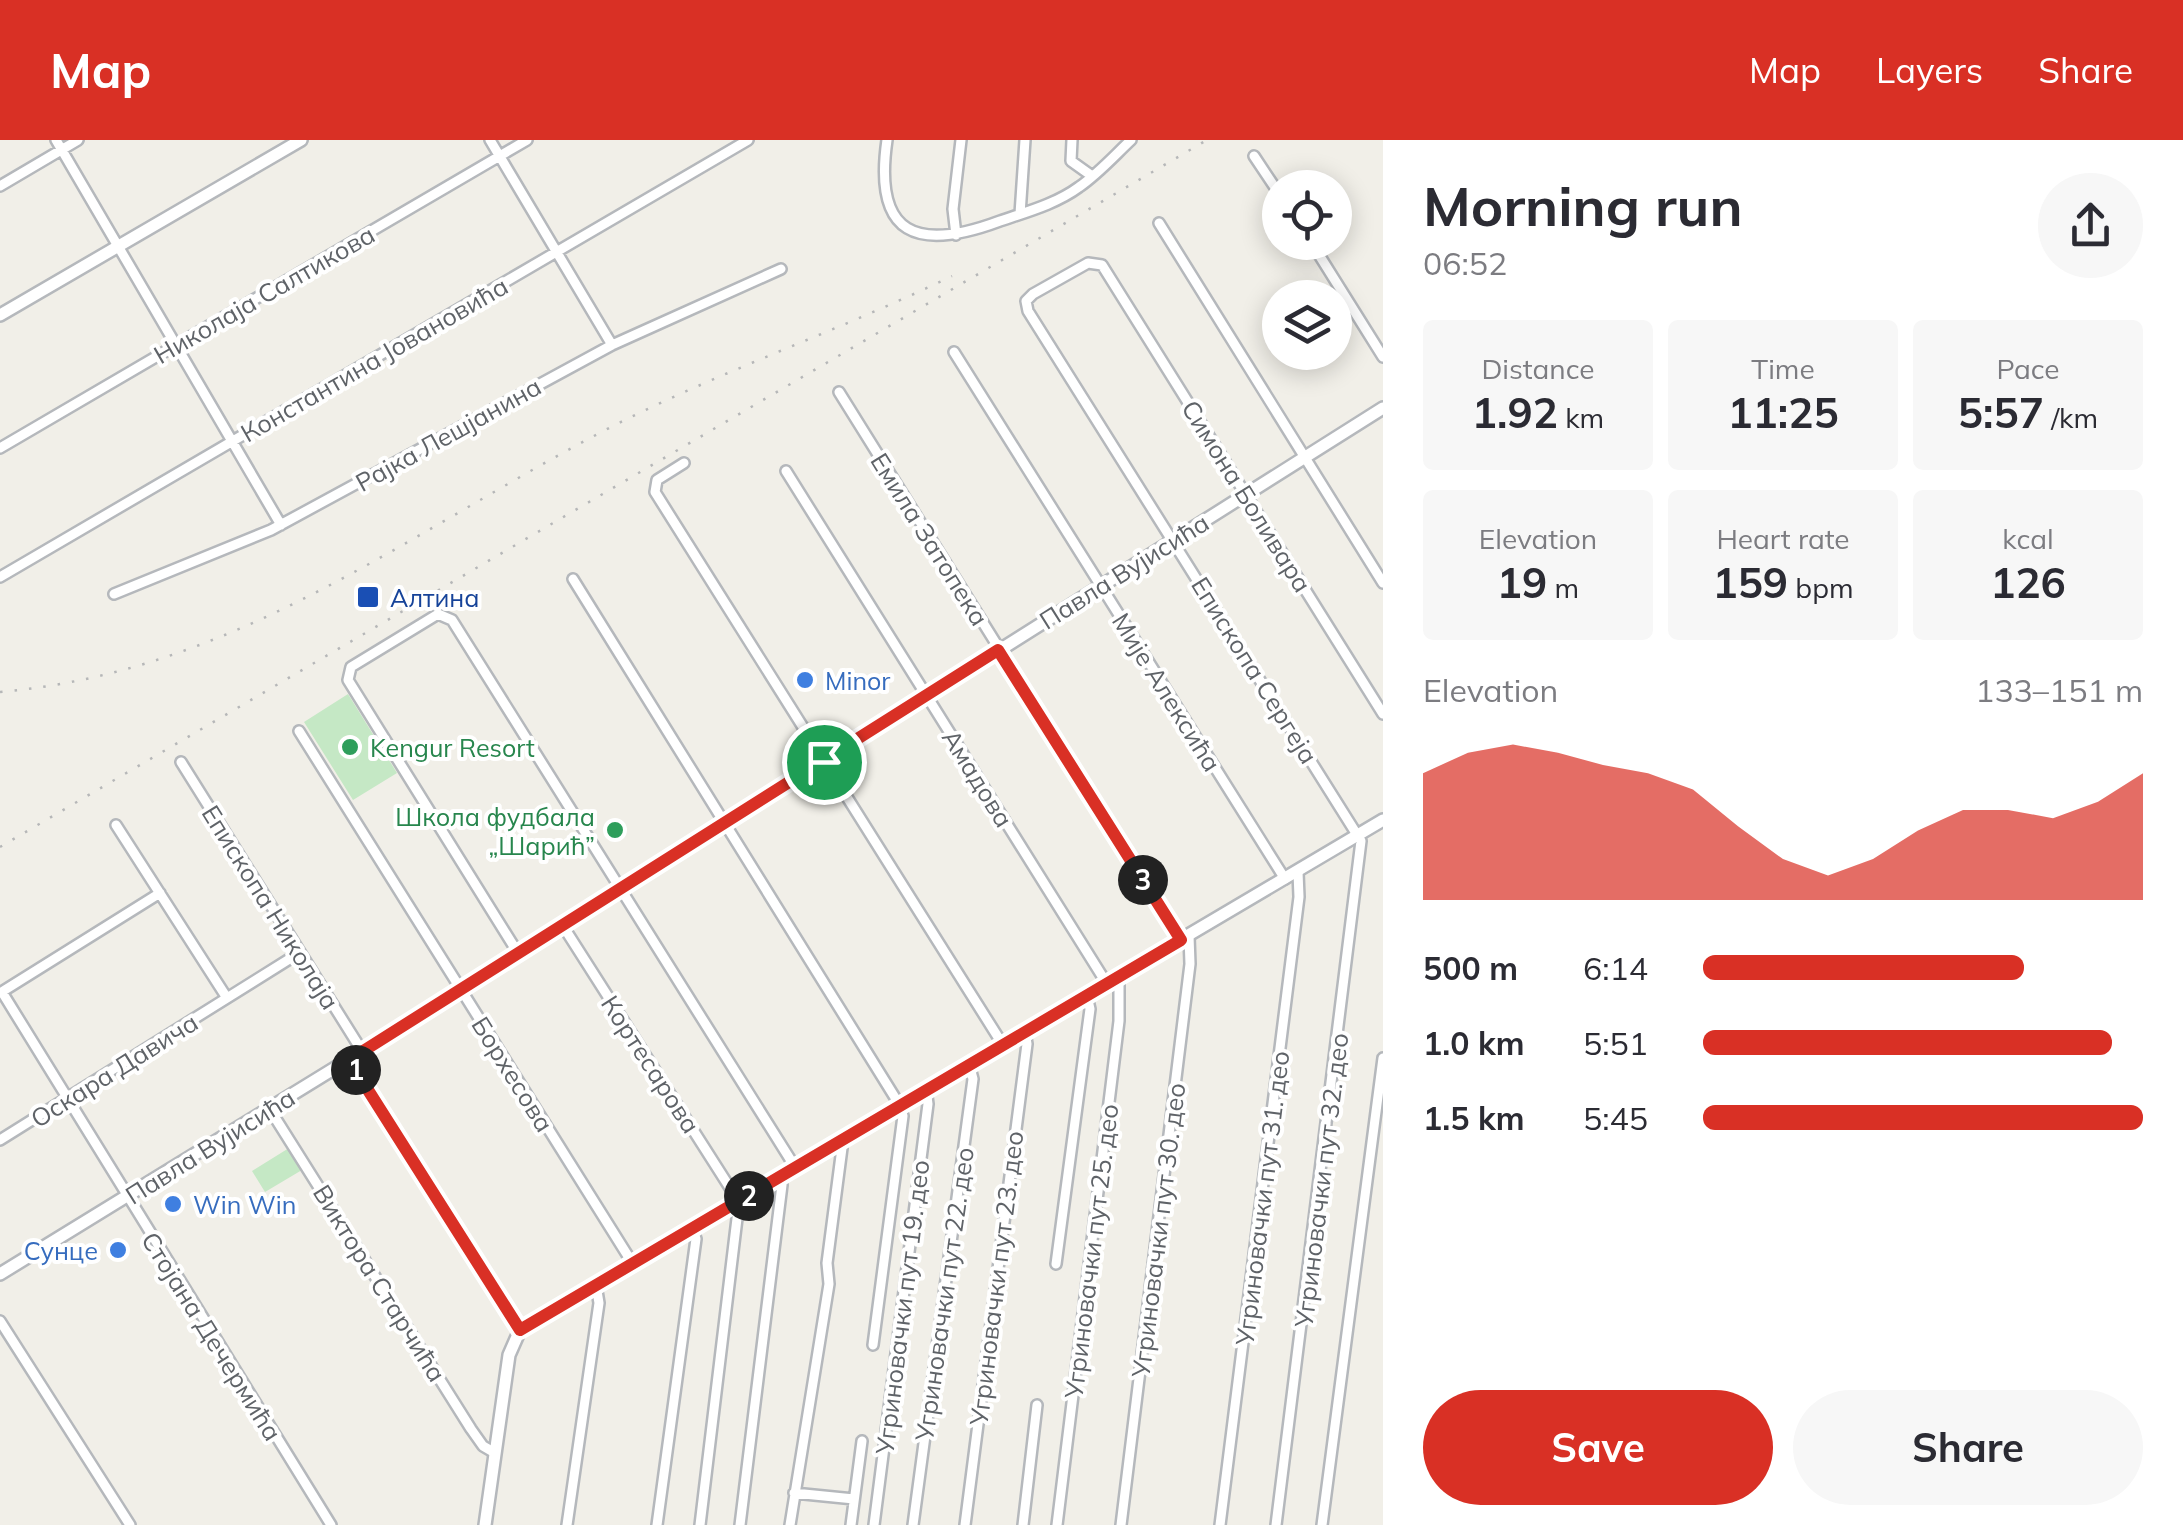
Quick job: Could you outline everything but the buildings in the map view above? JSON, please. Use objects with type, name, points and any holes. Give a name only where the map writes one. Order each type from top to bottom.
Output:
[{"type":"street","points":[[0,186],[59,145],[78,140]]},
{"type":"street","points":[[0,316],[301,140]]},
{"type":"street","points":[[490,140],[554,254],[612,346]]},
{"type":"street","name":"Николаја Салтикова","points":[[0,448],[528,140]]},
{"type":"street","name":"Константина Јовановића","points":[[0,577],[748,140]]},
{"type":"street","points":[[887,140],[884,189],[897,225],[929,237],[956,235],[1066,195],[1131,140]]},
{"type":"street","points":[[956,235],[953,209],[961,140]]},
{"type":"street","points":[[1020,214],[1024,140]]},
{"type":"street","points":[[1072,140],[1071,161],[1092,176]]},
{"type":"street","points":[[59,145],[280,526]]},
{"type":"street","points":[[1254,156],[1263,170]]},
{"type":"street","points":[[1159,224],[1383,582]]},
{"type":"street","points":[[1322,260],[1383,356]]},
{"type":"street","name":"Симона Боливара","points":[[1026,301],[1092,262],[1099,262],[1113,278],[1383,714]]},
{"type":"street","name":"Рајка Лешјанина","points":[[114,594],[280,526],[612,346],[780,269]]},
{"type":"street","name":"Епископа Сергеја","points":[[1026,301],[1028,311],[1358,834]]},
{"type":"street","name":"Мије Алексића","points":[[954,352],[1284,879]]},
{"type":"street","name":"Емила Затопека","points":[[839,392],[998,650],[1185,938]]},
{"type":"street","name":"Павла Вујисића","points":[[0,1274],[349,1060],[1383,408]]},
{"type":"street","points":[[684,464],[657,480],[655,492],[1003,1044]]},
{"type":"street","name":"Амадова","points":[[786,471],[1107,984]]},
{"type":"street","points":[[573,580],[899,1104],[902,1116],[873,1345]]},
{"type":"street","points":[[518,953],[348,680],[351,666],[432,618],[448,616],[458,631],[795,1167]]},
{"type":"street","name":"Борхесова","points":[[299,732],[633,1264]]},
{"type":"street","name":"Епископа Николаја","points":[[181,762],[362,1051]]},
{"type":"street","points":[[485,1525],[509,1355],[520,1330],[1383,820]]},
{"type":"street","points":[[116,825],[227,998]]},
{"type":"street","name":"Угриновачки пут 32. део","points":[[1276,1525],[1362,857],[1358,834]]},
{"type":"street","name":"Угриновачки пут 31. део","points":[[1220,1525],[1299,897],[1298,872]]},
{"type":"street","points":[[1,992],[160,893]]},
{"type":"street","name":"Кортесарова","points":[[562,926],[739,1202]]},
{"type":"street","name":"Угриновачки пут 30. део","points":[[1121,1525],[1190,964],[1185,938]]},
{"type":"street","name":"Оскара Давича","points":[[0,1140],[299,954]]},
{"type":"street","name":"Угриновачки пут 25. део","points":[[1057,1525],[1119,1021],[1119,976]]},
{"type":"street","name":"Стојана Дечермића","points":[[1,992],[331,1525]]},
{"type":"street","points":[[1056,1264],[1090,1010],[1087,996]]},
{"type":"street","name":"Угриновачки пут 23. део","points":[[965,1525],[1028,1044],[1025,1032]]},
{"type":"street","points":[[1322,1525],[1383,1058]]},
{"type":"street","points":[[349,1060],[520,1330]]},
{"type":"street","name":"Угриновачки пут 22. део","points":[[912,1525],[972,1086],[970,1064]]},
{"type":"street","name":"Угриновачки пут 19. део","points":[[874,1525],[926,1119],[926,1089]]},
{"type":"street","name":"Виктора Старчића","points":[[269,1108],[471,1428],[486,1448],[495,1453]]},
{"type":"street","points":[[790,1525],[829,1284],[842,1148],[839,1141]]},
{"type":"street","points":[[740,1525],[780,1202],[779,1177]]},
{"type":"street","points":[[700,1525],[739,1202]]},
{"type":"street","points":[[657,1525],[696,1239],[693,1230]]},
{"type":"street","points":[[567,1525],[599,1303],[596,1286]]},
{"type":"street","points":[[0,1321],[130,1525]]},
{"type":"street","points":[[1022,1525],[1038,1405]]},
{"type":"street","points":[[851,1525],[862,1441]]},
{"type":"street","points":[[794,1493],[854,1500]]},
{"type":"green space","name":"Kengur Resort","points":[[348,694],[397,773],[353,800],[304,722]]},
{"type":"green space","points":[[289,1148],[302,1170],[265,1192],[252,1171]]},
{"type":"railway","points":[[0,847],[1207,140]]},
{"type":"railway","points":[[0,692],[86,679],[167,656],[244,627],[319,591],[613,426],[952,276]]},
{"type":"place","name":"Алтина","points":[[368,597]]},
{"type":"place","name":"Minor","points":[[805,680]]},
{"type":"place","name":"Kengur Resort","points":[[350,747]]},
{"type":"place","name":"Школа фудбала „Шарић”","points":[[615,830]]},
{"type":"place","name":"Win Win","points":[[173,1204]]},
{"type":"place","name":"Сунце","points":[[118,1250]]},
{"type":"route","points":[[998,650],[1181,940],[520,1330],[349,1060],[824,762],[998,650]]}]
